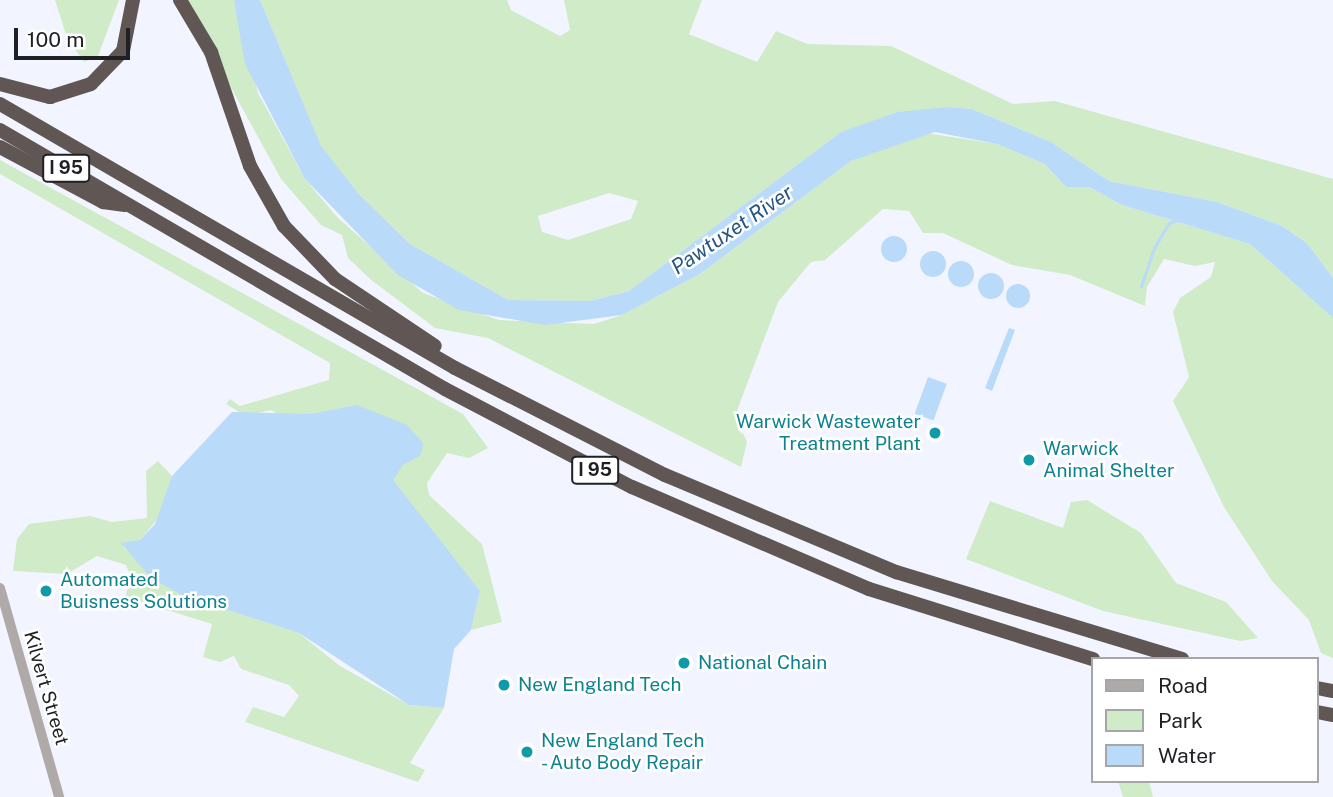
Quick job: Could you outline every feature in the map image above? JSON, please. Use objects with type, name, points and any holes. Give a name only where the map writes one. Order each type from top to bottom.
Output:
[{"type":"highway","points":[[0,84],[50,97],[91,84],[123,51],[133,0]]},
{"type":"highway","points":[[180,0],[214,60],[255,177],[292,237],[335,279],[515,400]]},
{"type":"highway","name":"I 95","points":[[0,104],[515,400],[665,475],[857,556],[1015,612],[1175,657]]},
{"type":"highway","name":"I 95","points":[[0,130],[444,389],[632,487],[869,589],[1092,659]]},
{"type":"highway","points":[[0,147],[103,202],[132,206]]},
{"type":"street","name":"Kilvert Street","points":[[0,587],[59,797]]},
{"type":"green space","points":[[55,0],[119,0],[98,56],[84,62],[67,38]]},
{"type":"green space","points":[[183,0],[234,0],[258,93],[305,179],[337,217],[423,293],[499,320],[594,324],[622,315],[700,274],[851,161],[926,133],[997,144],[1045,164],[1066,187],[1089,187],[1122,205],[1250,244],[1333,318],[1333,658],[1321,653],[1309,620],[1272,581],[1224,507],[1173,401],[1189,377],[1173,312],[1180,298],[1211,277],[1215,262],[1195,266],[1164,259],[1147,287],[1145,306],[1070,275],[1012,265],[943,233],[923,233],[909,211],[883,209],[825,260],[811,262],[778,302],[735,416],[747,442],[741,467],[488,338],[435,328],[370,279],[348,258],[342,235],[321,225],[281,179]]},
{"type":"green space","points":[[260,0],[507,0],[511,10],[560,36],[570,30],[564,0],[702,0],[689,34],[757,62],[776,31],[807,44],[891,46],[1013,104],[1055,101],[1333,179],[1333,278],[1307,243],[1282,226],[1217,202],[1109,181],[1051,142],[972,109],[949,107],[841,132],[629,291],[590,301],[508,300],[410,244],[358,193],[321,147]],"holes":[[[609,193],[638,201],[631,219],[568,240],[542,232],[538,216]]]},
{"type":"green space","points":[[0,160],[463,414],[488,448],[469,458],[447,453],[427,483],[429,495],[482,544],[502,622],[471,630],[480,591],[399,491],[271,410],[246,416],[226,404],[230,399],[240,406],[329,380],[330,363],[0,174]]},
{"type":"green space","points":[[158,461],[172,476],[165,510],[140,540],[123,547],[184,596],[299,633],[340,666],[409,705],[444,708],[410,763],[425,770],[418,782],[245,722],[253,707],[284,717],[299,696],[289,685],[241,669],[234,656],[220,662],[203,657],[212,624],[125,597],[131,578],[126,565],[97,556],[67,574],[13,571],[17,539],[29,524],[90,516],[112,522],[147,518],[146,471]]},
{"type":"green space","points":[[1087,500],[1141,533],[1176,583],[1226,602],[1258,638],[1240,641],[1103,611],[966,559],[990,501],[1063,528],[1071,502]]},
{"type":"green space","points":[[1119,783],[1150,783],[1153,797],[1123,797]]},
{"type":"water","name":"Pawtuxet River","points":[[234,0],[260,0],[321,146],[358,193],[410,244],[508,300],[590,301],[629,291],[841,132],[898,112],[949,107],[972,109],[1051,142],[1109,181],[1217,202],[1282,226],[1307,243],[1333,278],[1333,318],[1250,244],[1122,205],[1089,187],[1066,187],[1045,164],[997,144],[935,132],[851,161],[700,274],[622,315],[545,325],[459,310],[398,275],[305,179],[245,64]]},
{"type":"water","points":[[894,236],[903,240],[907,249],[903,258],[894,262],[885,258],[881,249],[885,240]]},
{"type":"water","points":[[933,251],[942,255],[946,264],[942,273],[933,277],[924,273],[920,264],[924,255]]},
{"type":"water","points":[[961,261],[970,265],[974,274],[970,283],[961,287],[952,283],[948,274],[952,265]]},
{"type":"water","points":[[991,273],[1000,277],[1004,286],[1000,295],[991,299],[982,295],[978,286],[982,277]]},
{"type":"water","points":[[1013,284],[1023,284],[1030,291],[1030,301],[1023,308],[1013,308],[1006,301],[1006,291]]},
{"type":"water","points":[[1009,328],[1015,330],[992,391],[985,388]]},
{"type":"water","points":[[928,377],[947,384],[933,420],[915,414]]},
{"type":"water","points":[[357,405],[407,425],[423,443],[421,455],[403,465],[393,480],[480,591],[471,630],[454,649],[444,708],[409,705],[299,633],[184,596],[151,578],[121,543],[140,540],[155,524],[172,476],[232,412],[311,414]]},
{"type":"waterway","points":[[1141,287],[1154,248],[1169,223],[1182,218]]},
{"type":"place","name":"Warwick Wastewater Treatment Plant","points":[[935,433]]},
{"type":"place","name":"Warwick Animal Shelter","points":[[1029,460]]},
{"type":"place","name":"Automated Buisness Solutions","points":[[46,591]]},
{"type":"place","name":"National Chain","points":[[684,663]]},
{"type":"place","name":"New England Tech","points":[[504,685]]},
{"type":"place","name":"New England Tech - Auto Body Repair","points":[[527,752]]}]
